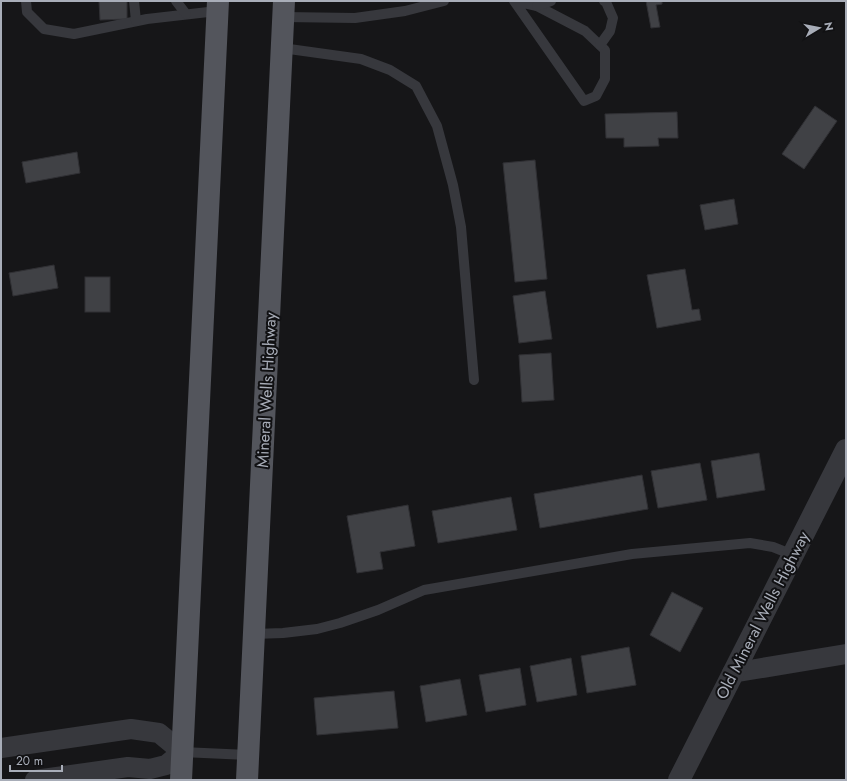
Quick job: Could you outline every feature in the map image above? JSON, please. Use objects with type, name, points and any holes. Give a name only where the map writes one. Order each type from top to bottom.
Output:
[{"type":"main road","points":[[181,780],[217,6]]},
{"type":"main road","name":"Mineral Wells Highway","points":[[247,780],[284,9]]},
{"type":"street","name":"Old Mineral Wells Highway","points":[[679,780],[846,450]]},
{"type":"street","points":[[732,673],[846,654]]},
{"type":"street","points":[[1,748],[131,729],[160,733],[182,752],[166,765],[150,769],[128,767],[35,780]]},
{"type":"lane","points":[[26,1],[27,12],[44,29],[74,34],[136,21],[186,14],[217,6]]},
{"type":"lane","points":[[134,1],[136,21]]},
{"type":"lane","points":[[176,1],[186,14]]},
{"type":"lane","points":[[284,9],[355,18],[405,11],[444,1]]},
{"type":"lane","points":[[515,1],[537,6],[585,31],[605,50],[605,80],[596,96],[584,101],[515,1]]},
{"type":"lane","points":[[537,6],[551,1]]},
{"type":"lane","points":[[600,45],[610,31],[614,18],[606,2],[604,1]]},
{"type":"lane","points":[[282,48],[361,58],[390,70],[416,86],[437,126],[453,185],[461,227],[474,380]]},
{"type":"lane","points":[[254,634],[283,633],[317,629],[378,610],[424,590],[632,554],[750,543],[773,547],[793,555]]},
{"type":"lane","points":[[182,752],[248,755]]},
{"type":"building","points":[[99,1],[127,1],[127,19],[100,20]]},
{"type":"building","points":[[646,1],[662,1],[662,4],[656,5],[660,27],[651,28]]},
{"type":"building","points":[[815,106],[837,121],[804,169],[782,154]]},
{"type":"building","points":[[677,112],[678,138],[658,138],[659,146],[624,147],[624,138],[606,138],[605,114]]},
{"type":"building","points":[[77,152],[80,173],[26,183],[22,162]]},
{"type":"building","points":[[535,160],[547,279],[515,282],[503,163]]},
{"type":"building","points":[[734,199],[738,224],[705,230],[700,205]]},
{"type":"building","points":[[54,265],[58,288],[13,296],[9,273]]},
{"type":"building","points":[[685,269],[692,310],[699,309],[701,320],[657,328],[647,275]]},
{"type":"building","points":[[85,277],[110,277],[110,312],[85,312]]},
{"type":"building","points":[[545,291],[552,339],[519,343],[513,296]]},
{"type":"building","points":[[551,353],[554,400],[522,402],[519,355]]},
{"type":"building","points":[[759,453],[765,490],[717,498],[711,461]]},
{"type":"building","points":[[700,463],[707,500],[658,508],[651,471]]},
{"type":"building","points":[[642,475],[648,509],[540,528],[534,494]]},
{"type":"building","points":[[511,497],[517,530],[438,543],[432,511]]},
{"type":"building","points":[[408,505],[415,546],[380,552],[383,569],[357,573],[347,516]]},
{"type":"building","points":[[672,592],[703,608],[680,652],[650,635]]},
{"type":"building","points":[[629,647],[636,685],[587,693],[581,656]]},
{"type":"building","points":[[571,658],[577,695],[537,702],[530,666]]},
{"type":"building","points":[[520,668],[526,705],[486,712],[479,675]]},
{"type":"building","points":[[460,679],[467,715],[426,722],[420,686]]},
{"type":"building","points":[[394,691],[398,728],[317,735],[314,698]]}]
